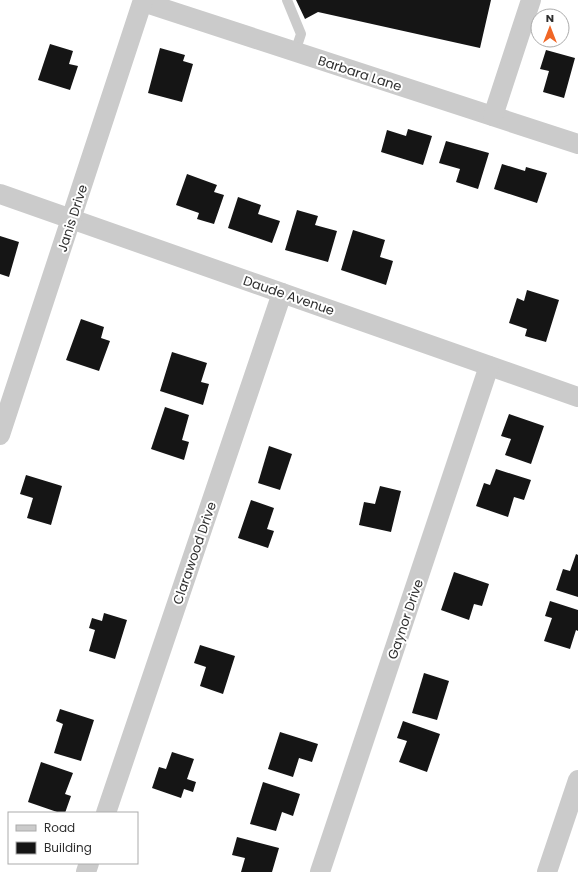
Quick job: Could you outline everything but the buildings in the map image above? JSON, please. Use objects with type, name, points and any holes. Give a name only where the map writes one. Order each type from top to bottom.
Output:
[{"type":"street","points":[[493,116],[531,0]]},
{"type":"street","name":"Barbara Lane","points":[[143,1],[578,144]]},
{"type":"street","name":"Janis Drive","points":[[0,435],[143,1]]},
{"type":"street","name":"Daude Avenue","points":[[0,194],[578,397]]},
{"type":"street","name":"Clarawood Drive","points":[[106,812],[282,293]]},
{"type":"street","name":"Gaynor Drive","points":[[320,872],[490,366]]},
{"type":"street","points":[[547,872],[578,780]]},
{"type":"lane","points":[[287,0],[301,34],[295,52]]}]
